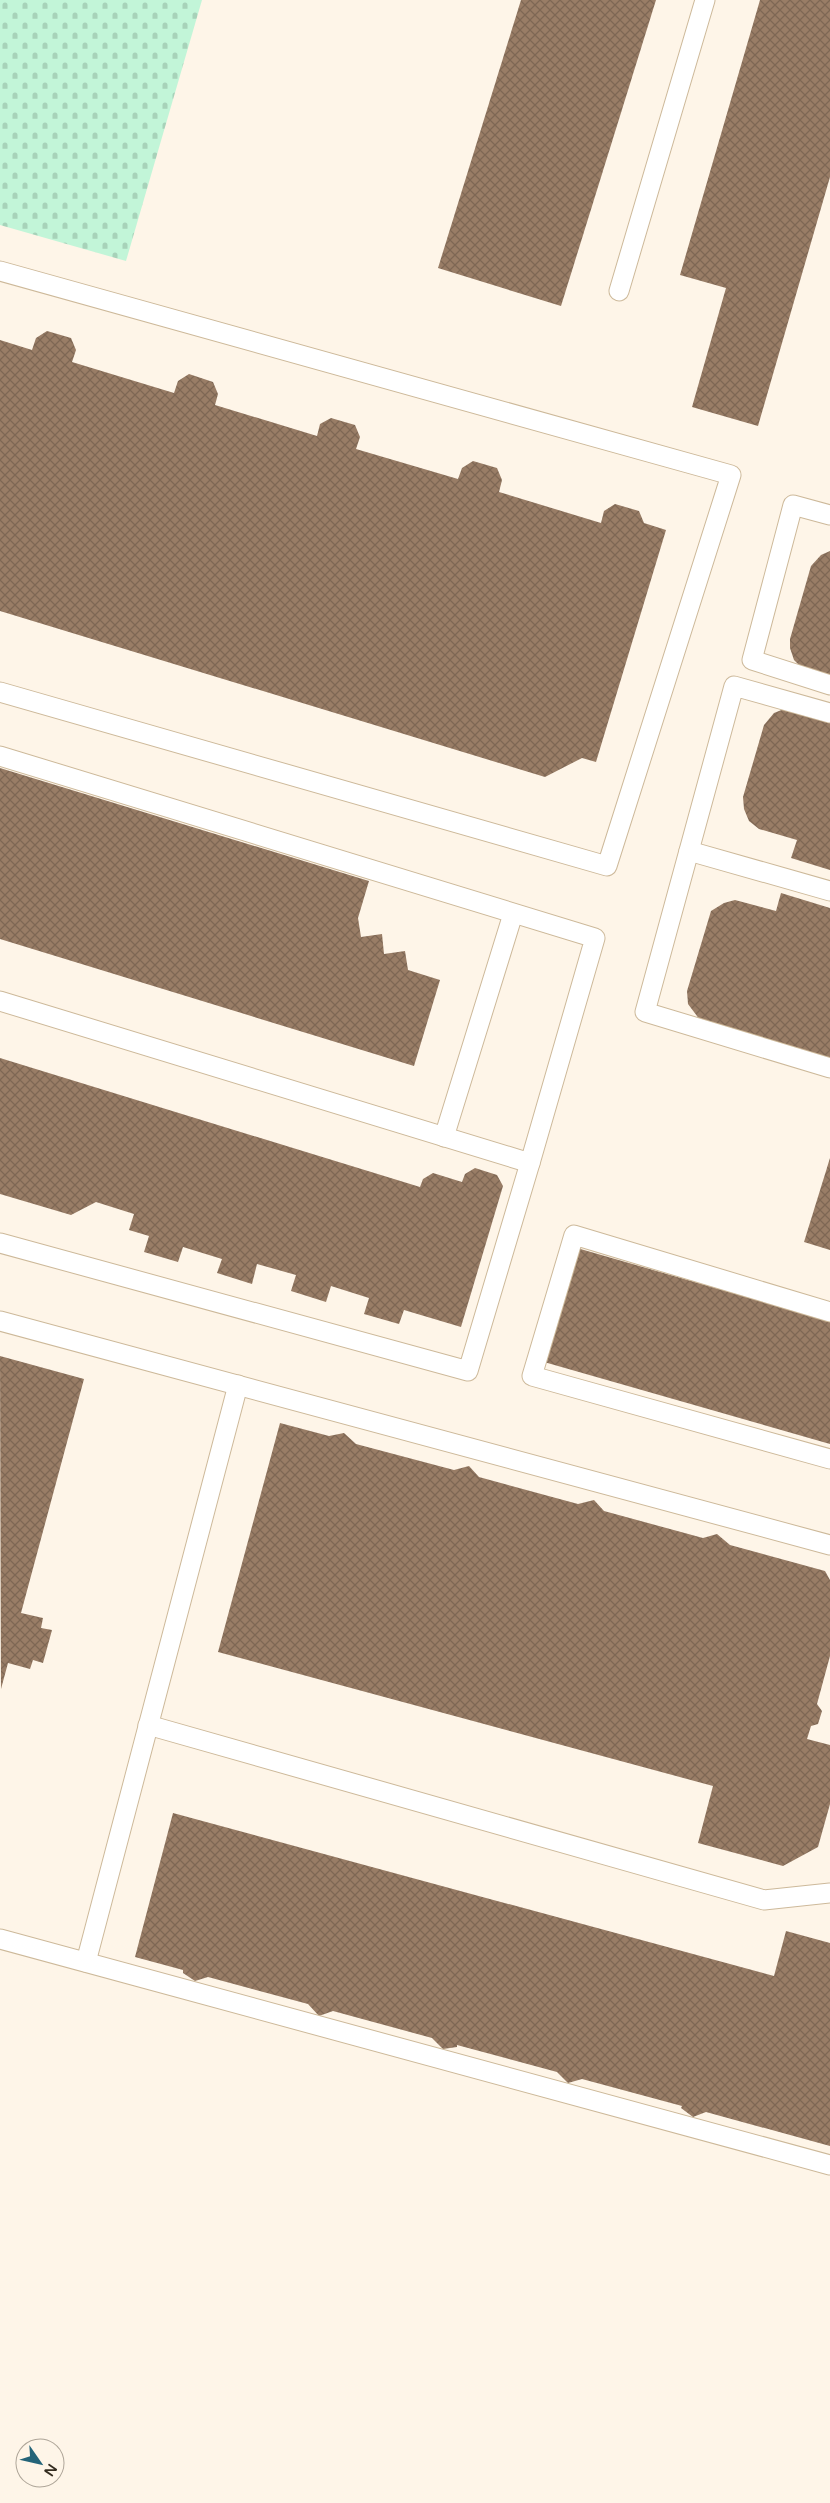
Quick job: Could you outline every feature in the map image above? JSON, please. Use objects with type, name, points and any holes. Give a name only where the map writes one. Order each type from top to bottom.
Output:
[{"type":"lane","points":[[620,291],[705,0]]},
{"type":"lane","points":[[0,271],[731,475],[607,866],[0,692]]},
{"type":"lane","points":[[830,515],[793,505],[752,660],[830,684]]},
{"type":"lane","points":[[830,713],[734,686],[645,1012],[830,1068]]},
{"type":"lane","points":[[0,756],[595,938],[468,1371],[0,1243]]},
{"type":"lane","points":[[689,851],[830,891]]},
{"type":"lane","points":[[444,1137],[513,914]]},
{"type":"lane","points":[[0,1001],[530,1163]]},
{"type":"lane","points":[[830,1312],[574,1235],[532,1376],[830,1459]]},
{"type":"lane","points":[[0,1321],[830,1544]]},
{"type":"lane","points":[[86,1962],[238,1385]]},
{"type":"lane","points":[[148,1725],[764,1900],[830,1893]]},
{"type":"lane","points":[[0,1939],[830,2165]]},
{"type":"green space","points":[[0,0],[202,0],[126,261],[0,225]]},
{"type":"building","points":[[521,0],[656,0],[561,306],[438,268]]},
{"type":"building","points":[[760,0],[830,0],[830,177],[758,426],[692,407],[726,288],[680,275]]},
{"type":"building","points":[[47,331],[71,338],[76,350],[72,362],[174,393],[178,381],[189,374],[213,382],[218,394],[215,405],[317,436],[320,424],[331,418],[355,425],[360,437],[356,449],[458,479],[462,468],[473,461],[497,468],[502,480],[499,492],[601,523],[604,511],[615,504],[639,511],[644,523],[666,530],[596,762],[582,758],[545,777],[0,611],[0,340],[32,350],[36,338]]},
{"type":"building","points":[[830,551],[830,678],[801,667],[794,660],[790,648],[790,639],[811,566],[821,555]]},
{"type":"building","points":[[784,709],[830,718],[830,870],[791,858],[797,840],[759,829],[749,821],[744,809],[743,797],[764,725],[774,713]]},
{"type":"building","points":[[0,768],[369,881],[358,918],[361,937],[382,934],[384,954],[405,951],[408,970],[440,980],[414,1066],[0,939]]},
{"type":"building","points":[[781,893],[830,908],[830,1059],[700,1020],[688,1004],[687,991],[711,911],[724,903],[735,900],[776,911]]},
{"type":"building","points":[[0,1058],[420,1187],[423,1179],[433,1173],[462,1182],[465,1174],[475,1168],[497,1175],[503,1186],[461,1327],[404,1310],[399,1324],[364,1314],[369,1298],[331,1286],[326,1302],[291,1291],[296,1275],[257,1264],[252,1284],[217,1273],[222,1259],[183,1247],[178,1262],[144,1252],[149,1236],[129,1230],[134,1214],[96,1202],[71,1215],[0,1194]]},
{"type":"building","points":[[830,1158],[830,1250],[804,1242]]},
{"type":"building","points":[[577,1248],[830,1321],[830,1444],[544,1362]]},
{"type":"building","points":[[0,1356],[84,1379],[21,1613],[43,1618],[41,1628],[52,1630],[43,1663],[33,1660],[30,1669],[8,1663],[1,1689]]},
{"type":"building","points":[[280,1423],[329,1436],[344,1433],[356,1444],[454,1470],[469,1466],[479,1477],[578,1504],[594,1500],[604,1511],[703,1538],[717,1534],[730,1545],[825,1571],[830,1580],[830,1656],[817,1704],[822,1711],[818,1724],[811,1726],[807,1739],[830,1745],[830,1804],[818,1847],[783,1866],[698,1843],[713,1786],[218,1652]]},
{"type":"building","points":[[173,1813],[774,1976],[786,1931],[830,1943],[830,2146],[706,2112],[693,2117],[681,2108],[682,2106],[582,2079],[568,2083],[557,2072],[457,2045],[457,2047],[443,2049],[432,2038],[333,2011],[319,2016],[308,2004],[208,1977],[195,1981],[183,1973],[183,1970],[135,1957]]}]
